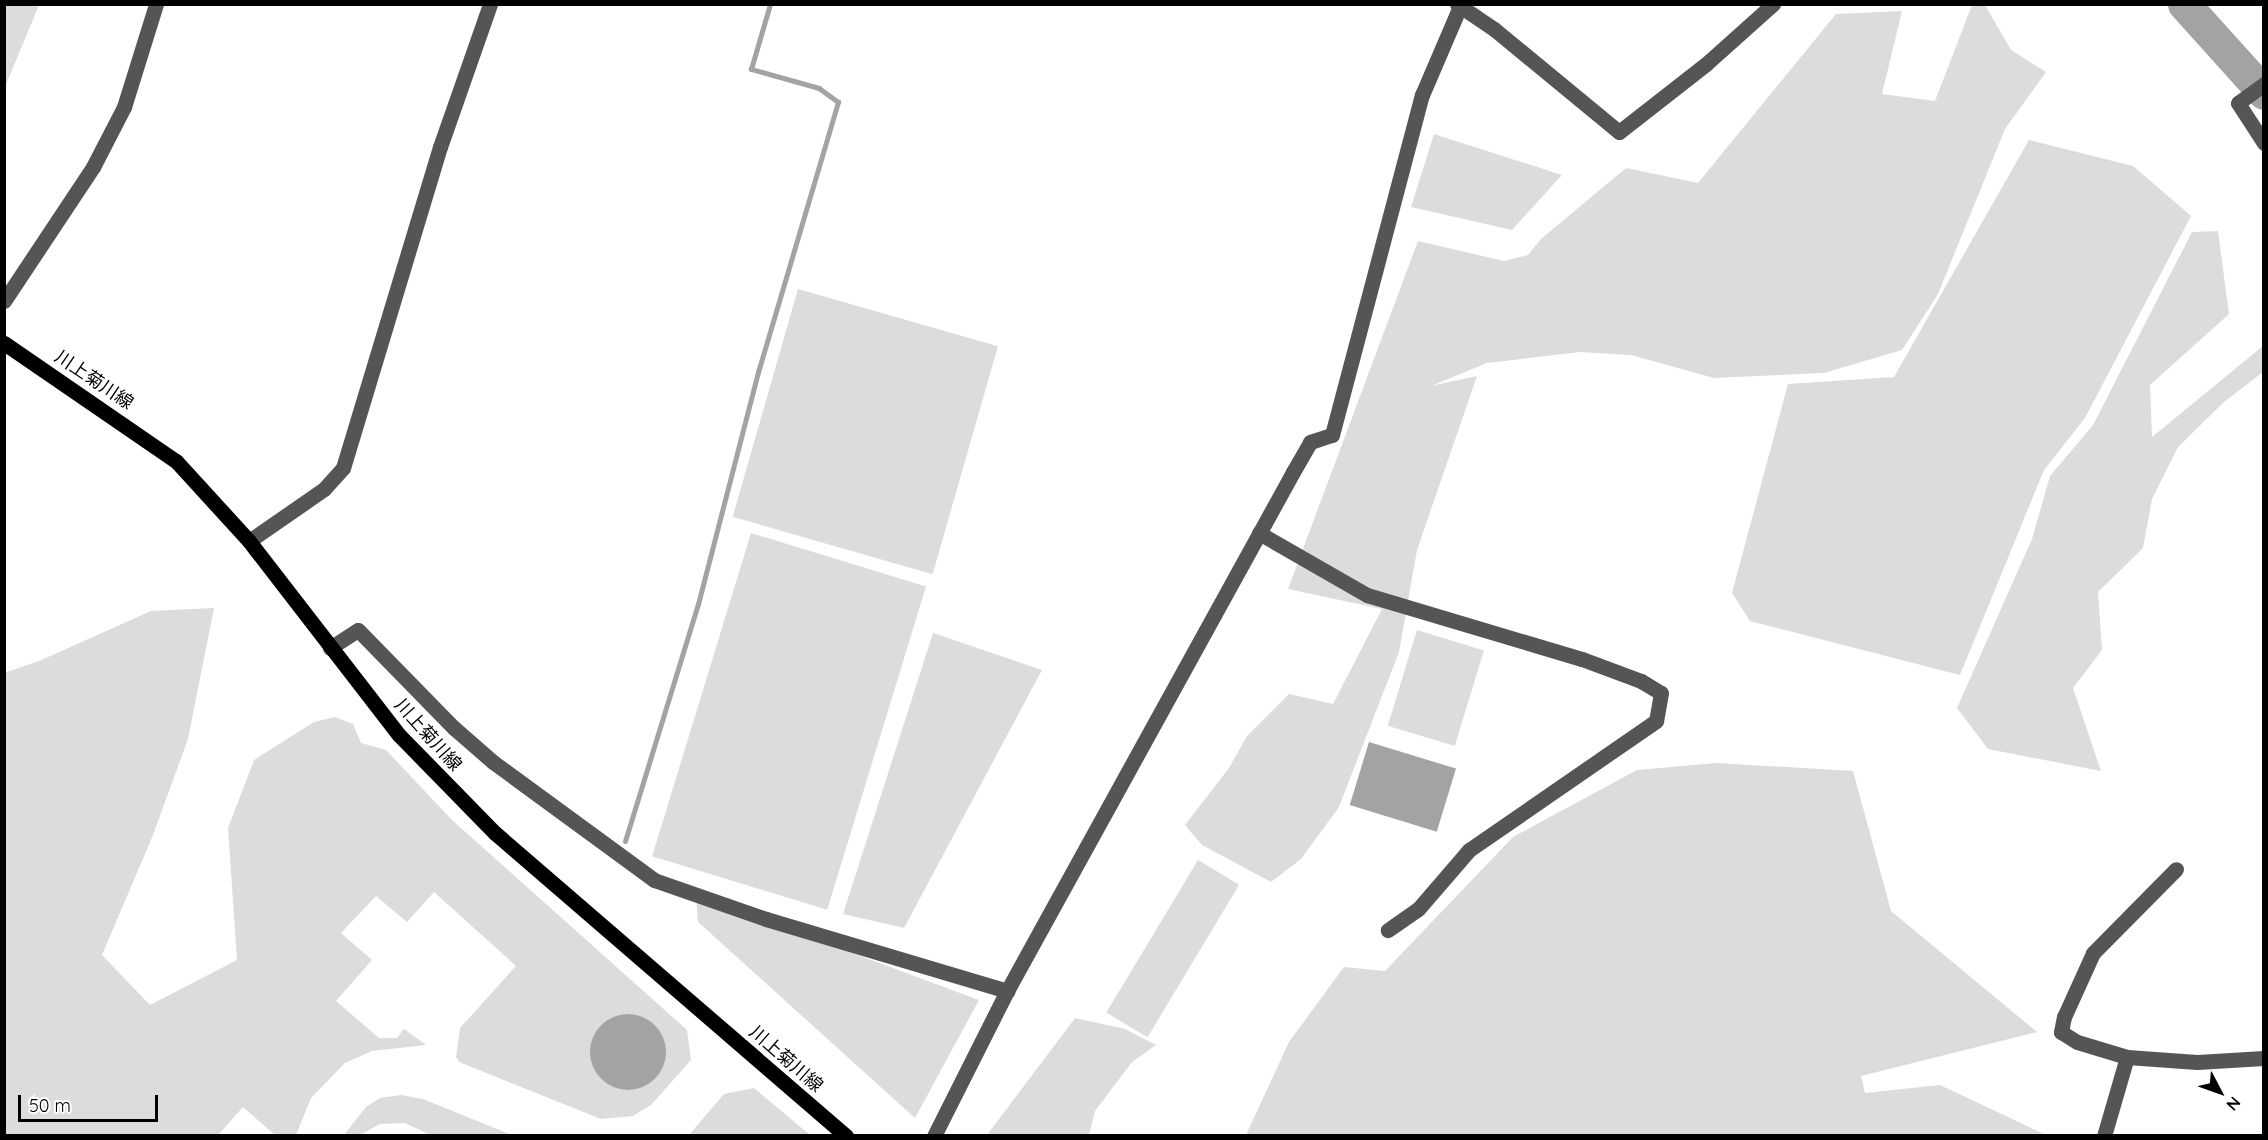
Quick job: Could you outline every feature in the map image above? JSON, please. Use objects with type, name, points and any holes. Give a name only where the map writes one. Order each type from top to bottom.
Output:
[{"type":"main road","name":"川上菊川線","points":[[4,343],[176,461],[249,541],[399,735],[495,833],[846,1136]]},
{"type":"street","points":[[4,301],[93,167],[124,107],[156,4]]},
{"type":"street","points":[[249,541],[324,489],[344,468],[436,158],[490,4]]},
{"type":"street","points":[[934,1136],[1007,991],[1310,442],[1332,435],[1422,95],[1459,5],[1494,29],[1619,132],[1706,64],[1773,4]]},
{"type":"street","points":[[2264,84],[2238,103],[2264,143]]},
{"type":"street","points":[[1259,533],[1366,595],[1582,660],[1641,681],[1662,693],[1656,721],[1469,850],[1418,909],[1389,930]]},
{"type":"street","points":[[330,648],[358,630],[493,762],[654,880],[766,919],[1007,991]]},
{"type":"street","points":[[2176,869],[2093,953],[2064,1017],[2061,1032],[2077,1042],[2127,1057],[2197,1062],[2264,1058]]},
{"type":"street","points":[[2104,1136],[2127,1057]]},
{"type":"shaded area","points":[[4,5],[39,5],[5,87]]},
{"type":"shaded area","points":[[1972,5],[1985,5],[2011,50],[2046,72],[2005,129],[1938,294],[1902,350],[1824,373],[1714,378],[1631,355],[1580,352],[1487,363],[1431,386],[1477,376],[1417,550],[1399,652],[1339,807],[1301,859],[1271,882],[1202,845],[1185,825],[1229,768],[1247,736],[1289,694],[1333,704],[1382,609],[1288,589],[1418,241],[1504,261],[1528,255],[1541,239],[1626,168],[1698,183],[1836,14],[1902,11],[1882,94],[1935,101]]},
{"type":"shaded area","points":[[1434,134],[1562,175],[1512,230],[1411,207]]},
{"type":"shaded area","points":[[2029,140],[2133,166],[2191,216],[2085,418],[2044,470],[1960,675],[1750,621],[1732,593],[1788,384],[1894,377]]},
{"type":"shaded area","points":[[2218,231],[2229,314],[2150,385],[2152,437],[2263,346],[2263,372],[2224,402],[2178,447],[2152,499],[2143,548],[2098,592],[2102,650],[2073,688],[2101,771],[1988,749],[1957,708],[2032,539],[2050,476],[2093,425],[2192,232]]},
{"type":"shaded area","points":[[798,289],[998,346],[933,574],[733,517]]},
{"type":"shaded area","points":[[751,533],[926,587],[827,910],[652,856]]},
{"type":"shaded area","points":[[214,608],[188,739],[153,835],[102,955],[150,1005],[237,960],[228,828],[254,760],[314,722],[335,717],[353,724],[361,743],[386,750],[452,820],[687,1030],[691,1060],[651,1105],[633,1116],[601,1119],[459,1062],[456,1057],[460,1028],[516,966],[434,892],[407,922],[376,896],[341,933],[372,960],[336,1001],[379,1038],[397,1038],[404,1029],[426,1045],[372,1051],[345,1063],[311,1098],[296,1135],[275,1135],[243,1107],[218,1135],[5,1135],[4,673],[39,661],[151,611]]},
{"type":"shaded area","points":[[1417,630],[1484,650],[1455,746],[1388,726]]},
{"type":"shaded area","points":[[933,633],[1042,670],[904,928],[843,914]]},
{"type":"shaded area","points":[[1369,742],[1456,769],[1437,832],[1350,805]]},
{"type":"shaded area","points":[[1716,763],[1853,771],[1891,911],[2037,1032],[1861,1076],[1865,1093],[1940,1085],[2046,1135],[1246,1135],[1289,1042],[1344,967],[1385,971],[1513,837],[1637,770]]},
{"type":"shaded area","points":[[1198,860],[1239,885],[1147,1037],[1106,1013]]},
{"type":"shaded area","points":[[696,895],[979,1000],[915,1118],[698,922]]},
{"type":"shaded area","points":[[628,1014],[642,1017],[655,1025],[663,1038],[666,1052],[663,1066],[655,1079],[642,1087],[628,1090],[614,1087],[601,1079],[593,1066],[590,1052],[593,1038],[601,1025],[614,1017]]},
{"type":"shaded area","points":[[1075,1018],[1125,1029],[1156,1045],[1132,1062],[1095,1111],[1089,1135],[987,1135]]},
{"type":"shaded area","points":[[754,1088],[810,1135],[689,1135],[724,1094]]},
{"type":"shaded area","points":[[401,1095],[423,1099],[512,1135],[430,1135],[405,1123],[380,1124],[360,1135],[344,1135],[366,1107],[380,1098]]},
{"type":"waterway","points":[[625,841],[698,604],[758,372],[838,102],[819,88],[751,69],[770,4]]},
{"type":"waterway","points":[[2184,4],[2264,93]]}]
